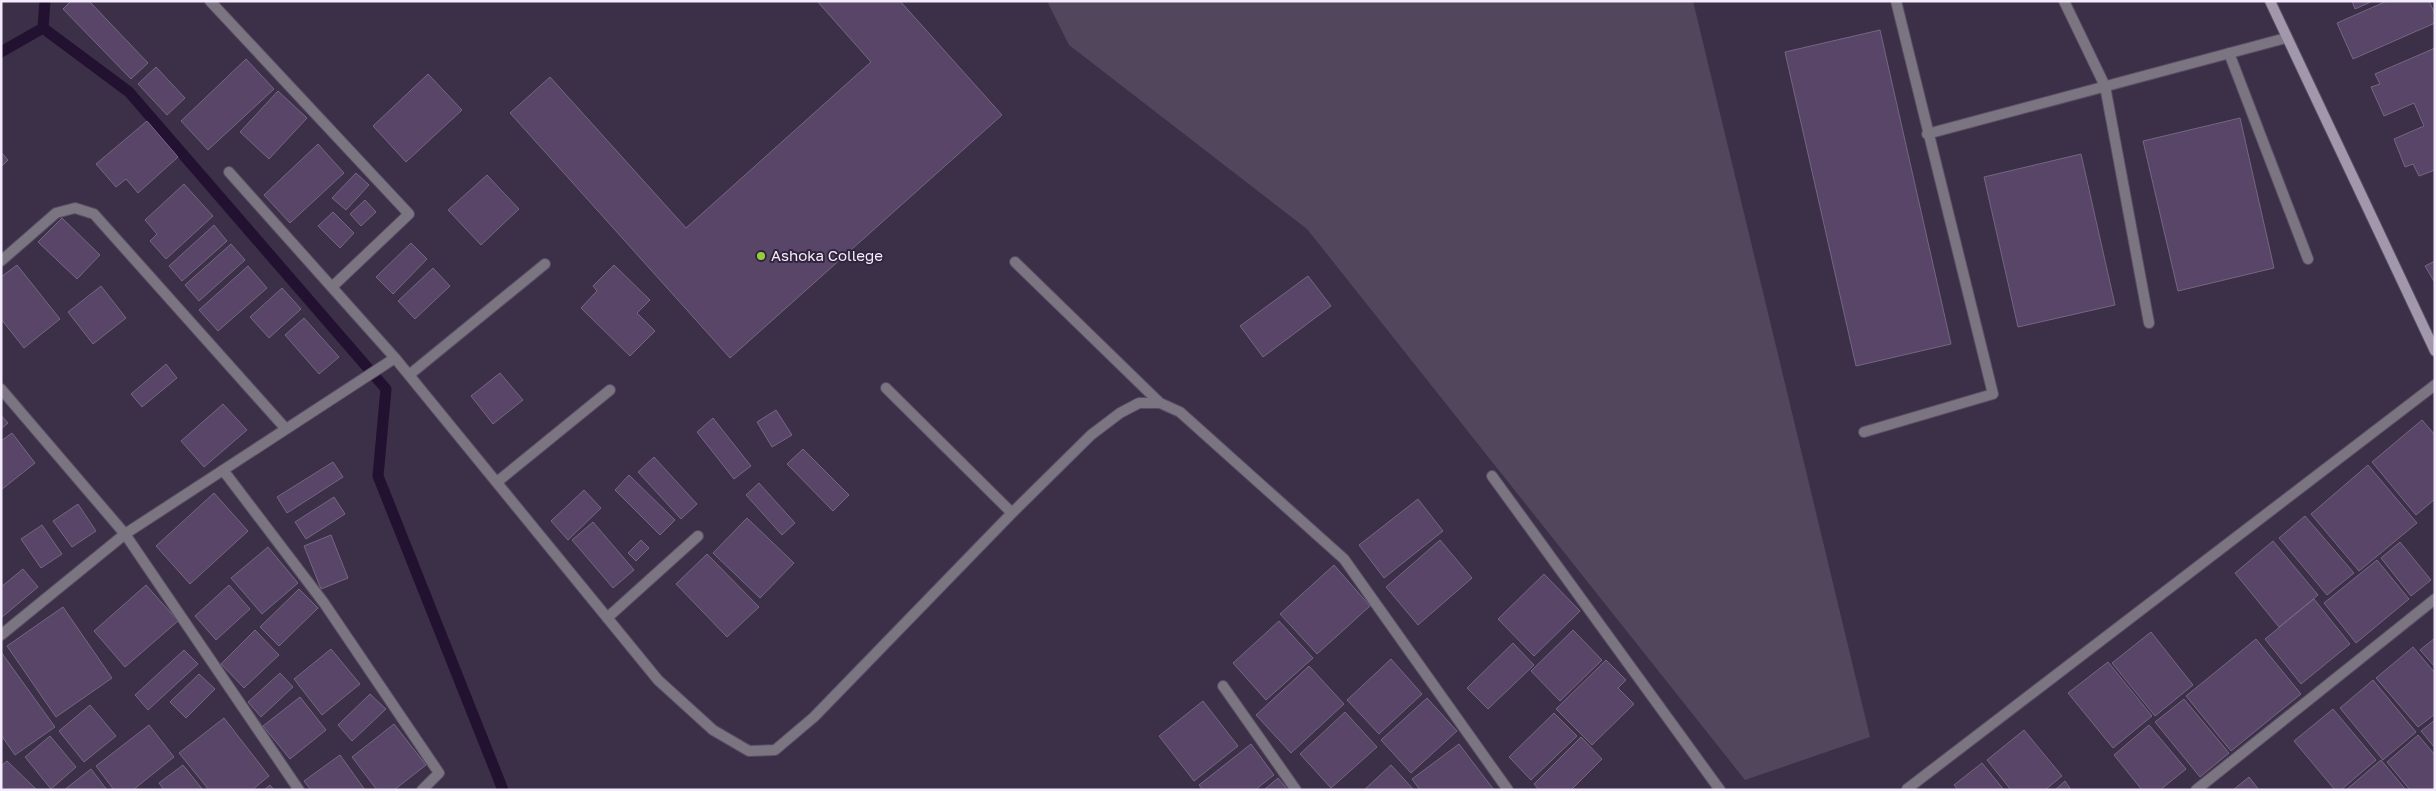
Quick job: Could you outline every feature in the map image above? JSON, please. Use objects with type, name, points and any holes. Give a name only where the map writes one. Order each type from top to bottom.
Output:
[{"type":"main road","points":[[2270,1],[2434,349]]},
{"type":"street","points":[[210,1],[409,214],[332,287]]},
{"type":"street","points":[[1864,432],[1993,394],[1927,134],[1896,1]]},
{"type":"street","points":[[2064,1],[2106,86],[2149,323]]},
{"type":"street","points":[[1927,134],[2286,38]]},
{"type":"street","points":[[2229,53],[2308,260]]},
{"type":"street","points":[[228,172],[332,287],[392,360],[409,375],[658,680],[713,730],[748,751],[775,750],[814,717],[1012,513],[1092,435],[1120,413],[1139,403],[1160,403]]},
{"type":"street","points":[[1,261],[56,213],[75,208],[94,214],[286,429]]},
{"type":"street","points":[[1014,262],[1160,403],[1180,412],[1344,559],[1508,790]]},
{"type":"street","points":[[409,375],[544,264]]},
{"type":"street","points":[[1,635],[125,534],[392,360]]},
{"type":"street","points":[[1907,789],[2435,385]]},
{"type":"street","points":[[886,388],[1012,513]]},
{"type":"street","points":[[1,389],[125,534],[299,790]]},
{"type":"street","points":[[497,482],[610,390]]},
{"type":"street","points":[[223,470],[324,603],[438,773],[422,790]]},
{"type":"street","points":[[1492,476],[1720,790]]},
{"type":"street","points":[[607,618],[698,536]]},
{"type":"street","points":[[2196,790],[2435,599]]},
{"type":"street","points":[[1223,686],[1296,790]]},
{"type":"shaded area","points":[[1047,1],[1693,1],[1870,737],[1745,780],[1307,229],[1069,45]]},
{"type":"building","points":[[71,1],[89,1],[148,63],[131,79],[63,9]]},
{"type":"building","points":[[817,1],[900,1],[1002,115],[730,358],[510,113],[550,77],[686,228],[871,62]]},
{"type":"building","points":[[2352,1],[2373,1],[2355,9]]},
{"type":"building","points":[[2387,1],[2429,1],[2435,14],[2435,23],[2353,59],[2337,23]]},
{"type":"building","points":[[1880,30],[1951,344],[1856,366],[1785,52]]},
{"type":"building","points":[[2435,48],[2435,170],[2419,176],[2413,164],[2405,167],[2394,139],[2424,126],[2414,103],[2384,116],[2371,87],[2380,84],[2375,74]]},
{"type":"building","points":[[246,59],[274,89],[208,150],[181,121]]},
{"type":"building","points":[[156,67],[185,98],[167,115],[138,84]]},
{"type":"building","points":[[428,74],[462,110],[406,162],[373,126]]},
{"type":"building","points":[[278,91],[307,118],[269,159],[240,132]]},
{"type":"building","points":[[2240,118],[2274,268],[2178,291],[2143,141]]},
{"type":"building","points":[[147,121],[178,157],[138,193],[126,179],[116,187],[96,164]]},
{"type":"building","points":[[318,144],[344,173],[290,223],[264,195]]},
{"type":"building","points":[[1,152],[8,160],[1,167]]},
{"type":"building","points":[[2081,154],[2115,305],[2018,327],[1984,177]]},
{"type":"building","points":[[356,173],[369,185],[346,210],[332,198]]},
{"type":"building","points":[[487,175],[519,209],[481,245],[448,210]]},
{"type":"building","points":[[184,184],[213,216],[166,259],[150,241],[157,234],[145,220]]},
{"type":"building","points":[[365,200],[376,212],[361,226],[350,214]]},
{"type":"building","points":[[333,212],[354,233],[340,248],[318,226]]},
{"type":"building","points":[[62,218],[100,255],[77,279],[38,242]]},
{"type":"building","points":[[214,225],[227,241],[182,281],[169,266]]},
{"type":"building","points":[[411,243],[427,259],[393,294],[376,277]]},
{"type":"building","points":[[231,244],[245,260],[199,301],[185,285]]},
{"type":"building","points":[[2435,261],[2435,283],[2425,266]]},
{"type":"building","points":[[17,265],[60,319],[24,348],[1,319],[1,277]]},
{"type":"building","points":[[614,265],[650,300],[637,313],[655,331],[630,356],[581,308],[597,291],[593,286]]},
{"type":"building","points":[[248,266],[267,288],[218,331],[199,310]]},
{"type":"building","points":[[433,268],[450,286],[415,319],[398,301]]},
{"type":"building","points":[[1308,276],[1331,306],[1263,357],[1240,326]]},
{"type":"building","points":[[101,286],[126,318],[93,344],[68,312]]},
{"type":"building","points":[[282,288],[301,309],[269,338],[250,317]]},
{"type":"building","points":[[304,318],[339,357],[319,374],[285,335]]},
{"type":"building","points":[[166,364],[177,378],[142,407],[131,394]]},
{"type":"building","points":[[500,373],[523,400],[493,424],[471,396]]},
{"type":"building","points":[[223,404],[247,430],[204,467],[181,441]]},
{"type":"building","points":[[776,410],[792,435],[772,447],[757,422]]},
{"type":"building","points":[[1,415],[8,423],[1,429]]},
{"type":"building","points":[[713,418],[751,466],[734,479],[697,432]]},
{"type":"building","points":[[2422,420],[2435,435],[2435,499],[2416,515],[2372,462]]},
{"type":"building","points":[[12,433],[35,463],[1,490],[1,441]]},
{"type":"building","points":[[803,449],[849,495],[833,511],[787,464]]},
{"type":"building","points":[[654,457],[697,504],[681,519],[638,472]]},
{"type":"building","points":[[333,462],[343,477],[287,513],[277,497]]},
{"type":"building","points":[[2368,465],[2417,523],[2359,571],[2311,514]]},
{"type":"building","points":[[629,475],[675,520],[660,535],[615,490]]},
{"type":"building","points":[[759,483],[795,523],[782,535],[746,495]]},
{"type":"building","points":[[584,490],[601,508],[568,540],[551,521]]},
{"type":"building","points":[[214,493],[248,531],[190,584],[156,546]]},
{"type":"building","points":[[334,497],[345,514],[306,539],[295,522]]},
{"type":"building","points":[[1418,499],[1443,531],[1384,578],[1359,545]]},
{"type":"building","points":[[78,504],[96,531],[72,547],[53,521]]},
{"type":"building","points":[[2305,516],[2354,573],[2327,595],[2279,538]]},
{"type":"building","points":[[747,518],[794,563],[760,598],[713,553]]},
{"type":"building","points":[[593,522],[634,570],[613,588],[572,540]]},
{"type":"building","points":[[42,525],[62,554],[41,568],[21,539]]},
{"type":"building","points":[[331,535],[348,578],[321,589],[304,546]]},
{"type":"building","points":[[641,540],[649,548],[636,561],[628,553]]},
{"type":"building","points":[[1440,540],[1472,578],[1418,625],[1386,587]]},
{"type":"building","points":[[2273,541],[2318,595],[2279,627],[2235,573]]},
{"type":"building","points":[[2400,542],[2431,580],[2411,596],[2381,558]]},
{"type":"building","points":[[268,547],[298,583],[262,614],[231,578]]},
{"type":"building","points":[[707,554],[759,607],[727,637],[676,584]]},
{"type":"building","points":[[2377,560],[2409,599],[2356,643],[2324,603]]},
{"type":"building","points":[[1334,565],[1370,606],[1317,654],[1280,614]]},
{"type":"building","points":[[23,569],[38,587],[1,618],[1,587]]},
{"type":"building","points":[[1544,574],[1580,611],[1534,656],[1498,619]]},
{"type":"building","points":[[146,585],[178,621],[125,667],[94,631]]},
{"type":"building","points":[[229,585],[250,609],[216,640],[195,616]]},
{"type":"building","points":[[299,589],[318,608],[279,646],[260,627]]},
{"type":"building","points":[[2314,599],[2350,644],[2301,684],[2265,639]]},
{"type":"building","points":[[63,607],[112,678],[56,717],[7,646]]},
{"type":"building","points":[[1279,621],[1313,658],[1266,700],[1233,663]]},
{"type":"building","points":[[255,630],[279,655],[244,688],[221,664]]},
{"type":"building","points":[[1573,630],[1602,660],[1560,701],[1531,671]]},
{"type":"building","points":[[2151,632],[2193,685],[2155,716],[2112,663]]},
{"type":"building","points":[[2435,638],[2435,667],[2420,650]]},
{"type":"building","points":[[2256,639],[2301,694],[2231,751],[2186,696]]},
{"type":"building","points":[[1513,643],[1534,665],[1488,709],[1467,688]]},
{"type":"building","points":[[2413,647],[2435,673],[2435,714],[2418,727],[2376,678]]},
{"type":"building","points":[[331,649],[360,684],[322,715],[294,679]]},
{"type":"building","points":[[184,650],[198,664],[148,710],[135,695]]},
{"type":"building","points":[[1,652],[55,727],[15,755],[1,735]]},
{"type":"building","points":[[1391,659],[1422,694],[1379,734],[1347,700]]},
{"type":"building","points":[[1606,660],[1626,680],[1618,688],[1634,704],[1592,745],[1556,709]]},
{"type":"building","points":[[2108,662],[2152,716],[2113,748],[2068,693]]},
{"type":"building","points":[[1309,666],[1344,704],[1291,753],[1256,715]]},
{"type":"building","points":[[280,673],[293,687],[261,717],[248,702]]},
{"type":"building","points":[[199,674],[215,689],[186,718],[170,702]]},
{"type":"building","points":[[2373,680],[2416,732],[2383,760],[2340,708]]},
{"type":"building","points":[[370,694],[386,709],[352,741],[338,725]]},
{"type":"building","points":[[300,697],[326,730],[290,759],[263,726]]},
{"type":"building","points":[[1427,698],[1457,731],[1411,773],[1381,740]]},
{"type":"building","points":[[2184,699],[2229,753],[2200,777],[2155,722]]},
{"type":"building","points":[[1203,701],[1238,746],[1194,781],[1159,736]]},
{"type":"building","points":[[90,705],[116,736],[84,762],[59,731]]},
{"type":"building","points":[[2333,709],[2376,760],[2341,790],[2335,790],[2294,741]]},
{"type":"building","points":[[1345,712],[1377,747],[1331,788],[1300,754]]},
{"type":"building","points":[[1554,713],[1577,736],[1531,780],[1509,757]]},
{"type":"building","points":[[224,718],[269,776],[252,790],[209,790],[179,753]]},
{"type":"building","points":[[2435,720],[2435,748],[2421,731]]},
{"type":"building","points":[[394,724],[426,765],[394,790],[377,790],[352,757]]},
{"type":"building","points":[[149,725],[174,757],[133,790],[114,790],[96,766]]},
{"type":"building","points":[[2149,725],[2186,769],[2160,790],[2142,790],[2114,755]]},
{"type":"building","points":[[2024,730],[2062,776],[2045,790],[2011,790],[1987,760]]},
{"type":"building","points":[[2418,735],[2435,755],[2435,790],[2410,790],[2387,762]]},
{"type":"building","points":[[50,736],[76,767],[51,789],[25,757]]},
{"type":"building","points":[[1581,737],[1602,759],[1571,790],[1539,790],[1534,784]]},
{"type":"building","points":[[1251,744],[1274,775],[1255,790],[1203,790],[1199,785]]},
{"type":"building","points":[[1459,744],[1494,790],[1420,790],[1412,779]]},
{"type":"building","points":[[340,755],[365,790],[311,790],[304,781]]},
{"type":"building","points":[[2381,760],[2406,790],[2346,790]]},
{"type":"building","points":[[7,761],[37,790],[1,790],[1,766]]},
{"type":"building","points":[[1982,763],[2004,790],[1958,790],[1954,785]]},
{"type":"building","points":[[183,765],[203,790],[164,790],[159,783]]},
{"type":"building","points":[[1391,765],[1414,790],[1364,790]]},
{"type":"building","points":[[91,769],[107,790],[64,790]]},
{"type":"building","points":[[2249,777],[2259,790],[2233,790]]},
{"type":"building","points":[[1278,778],[1288,790],[1264,790]]},
{"type":"building","points":[[2065,781],[2071,790],[2055,790]]},
{"type":"building","points":[[270,785],[274,790],[264,790]]},
{"type":"waterway","points":[[43,28],[45,1]]},
{"type":"waterway","points":[[1,52],[43,28],[129,92],[386,389],[378,476],[503,790]]},
{"type":"place","name":"Ashoka College","points":[[761,256]]}]
